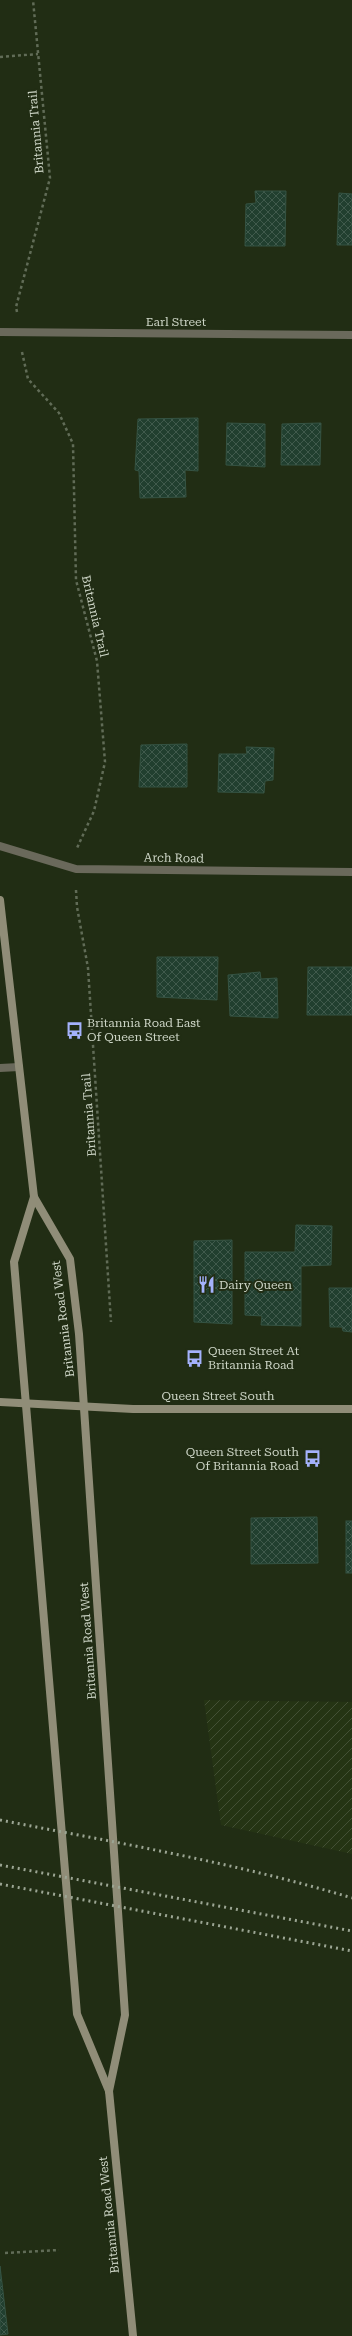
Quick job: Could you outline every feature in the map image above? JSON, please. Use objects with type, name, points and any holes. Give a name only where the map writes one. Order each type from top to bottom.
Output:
[{"type":"main road","name":"Britannia Road West","points":[[0,900],[34,1198],[14,1262],[28,1404],[77,2014],[108,2092],[133,2336]]},
{"type":"main road","name":"Britannia Road West","points":[[34,1198],[70,1259],[79,1334],[125,2015],[108,2092]]},
{"type":"main road","name":"Queen Street South","points":[[0,1402],[133,1408],[352,1410]]},
{"type":"street","name":"Earl Street","points":[[0,332],[352,335]]},
{"type":"street","name":"Arch Road","points":[[0,846],[76,869],[352,872]]},
{"type":"street","points":[[0,1068],[19,1067]]},
{"type":"path","name":"Britannia Trail","points":[[16,307],[50,178],[33,0]]},
{"type":"path","points":[[0,57],[38,54]]},
{"type":"path","name":"Britannia Trail","points":[[25,370],[28,379],[60,413],[73,444],[76,580],[97,661],[105,762],[94,811],[75,852]]},
{"type":"path","name":"Britannia Trail","points":[[77,907],[88,968],[111,1322]]},
{"type":"path","points":[[5,2253],[59,2250]]},
{"type":"shaded area","points":[[204,1700],[352,1702],[352,1854],[221,1825]]},
{"type":"building","points":[[255,191],[286,191],[285,246],[245,246],[246,204],[256,203]]},
{"type":"building","points":[[339,193],[352,194],[352,245],[337,245]]},
{"type":"building","points":[[198,418],[198,471],[185,470],[186,497],[140,498],[139,471],[135,470],[138,419]]},
{"type":"building","points":[[227,423],[265,424],[265,467],[226,465]]},
{"type":"building","points":[[321,423],[320,465],[281,465],[282,424]]},
{"type":"building","points":[[187,744],[187,787],[139,787],[141,745]]},
{"type":"building","points":[[246,747],[274,748],[273,780],[265,781],[264,793],[218,792],[219,754],[247,754]]},
{"type":"building","points":[[157,957],[218,957],[217,1000],[157,997]]},
{"type":"building","points":[[308,967],[352,967],[352,1015],[307,1015]]},
{"type":"building","points":[[260,972],[261,979],[277,978],[278,1018],[230,1016],[228,975]]},
{"type":"building","points":[[296,1225],[332,1226],[331,1265],[301,1266],[301,1326],[261,1325],[262,1316],[245,1315],[245,1252],[295,1252]]},
{"type":"building","points":[[232,1240],[232,1324],[194,1322],[194,1241]]},
{"type":"building","points":[[329,1288],[352,1288],[352,1332],[343,1331],[342,1327],[330,1327]]},
{"type":"building","points":[[317,1517],[318,1563],[251,1564],[251,1518]]},
{"type":"building","points":[[346,1521],[352,1521],[352,1573],[346,1573]]},
{"type":"building","points":[[0,2266],[8,2334],[0,2335]]},
{"type":"railway","points":[[0,1820],[221,1864],[265,1874],[352,1898]]},
{"type":"railway","points":[[0,1865],[352,1931]]},
{"type":"railway","points":[[0,1884],[352,1951]]},
{"type":"place","name":"Britannia Road East Of Queen Street","points":[[74,1030]]},
{"type":"place","name":"Dairy Queen","points":[[206,1285]]},
{"type":"place","name":"Queen Street At Britannia Road","points":[[195,1358]]},
{"type":"place","name":"Queen Street South Of Britannia Road","points":[[312,1459]]}]
